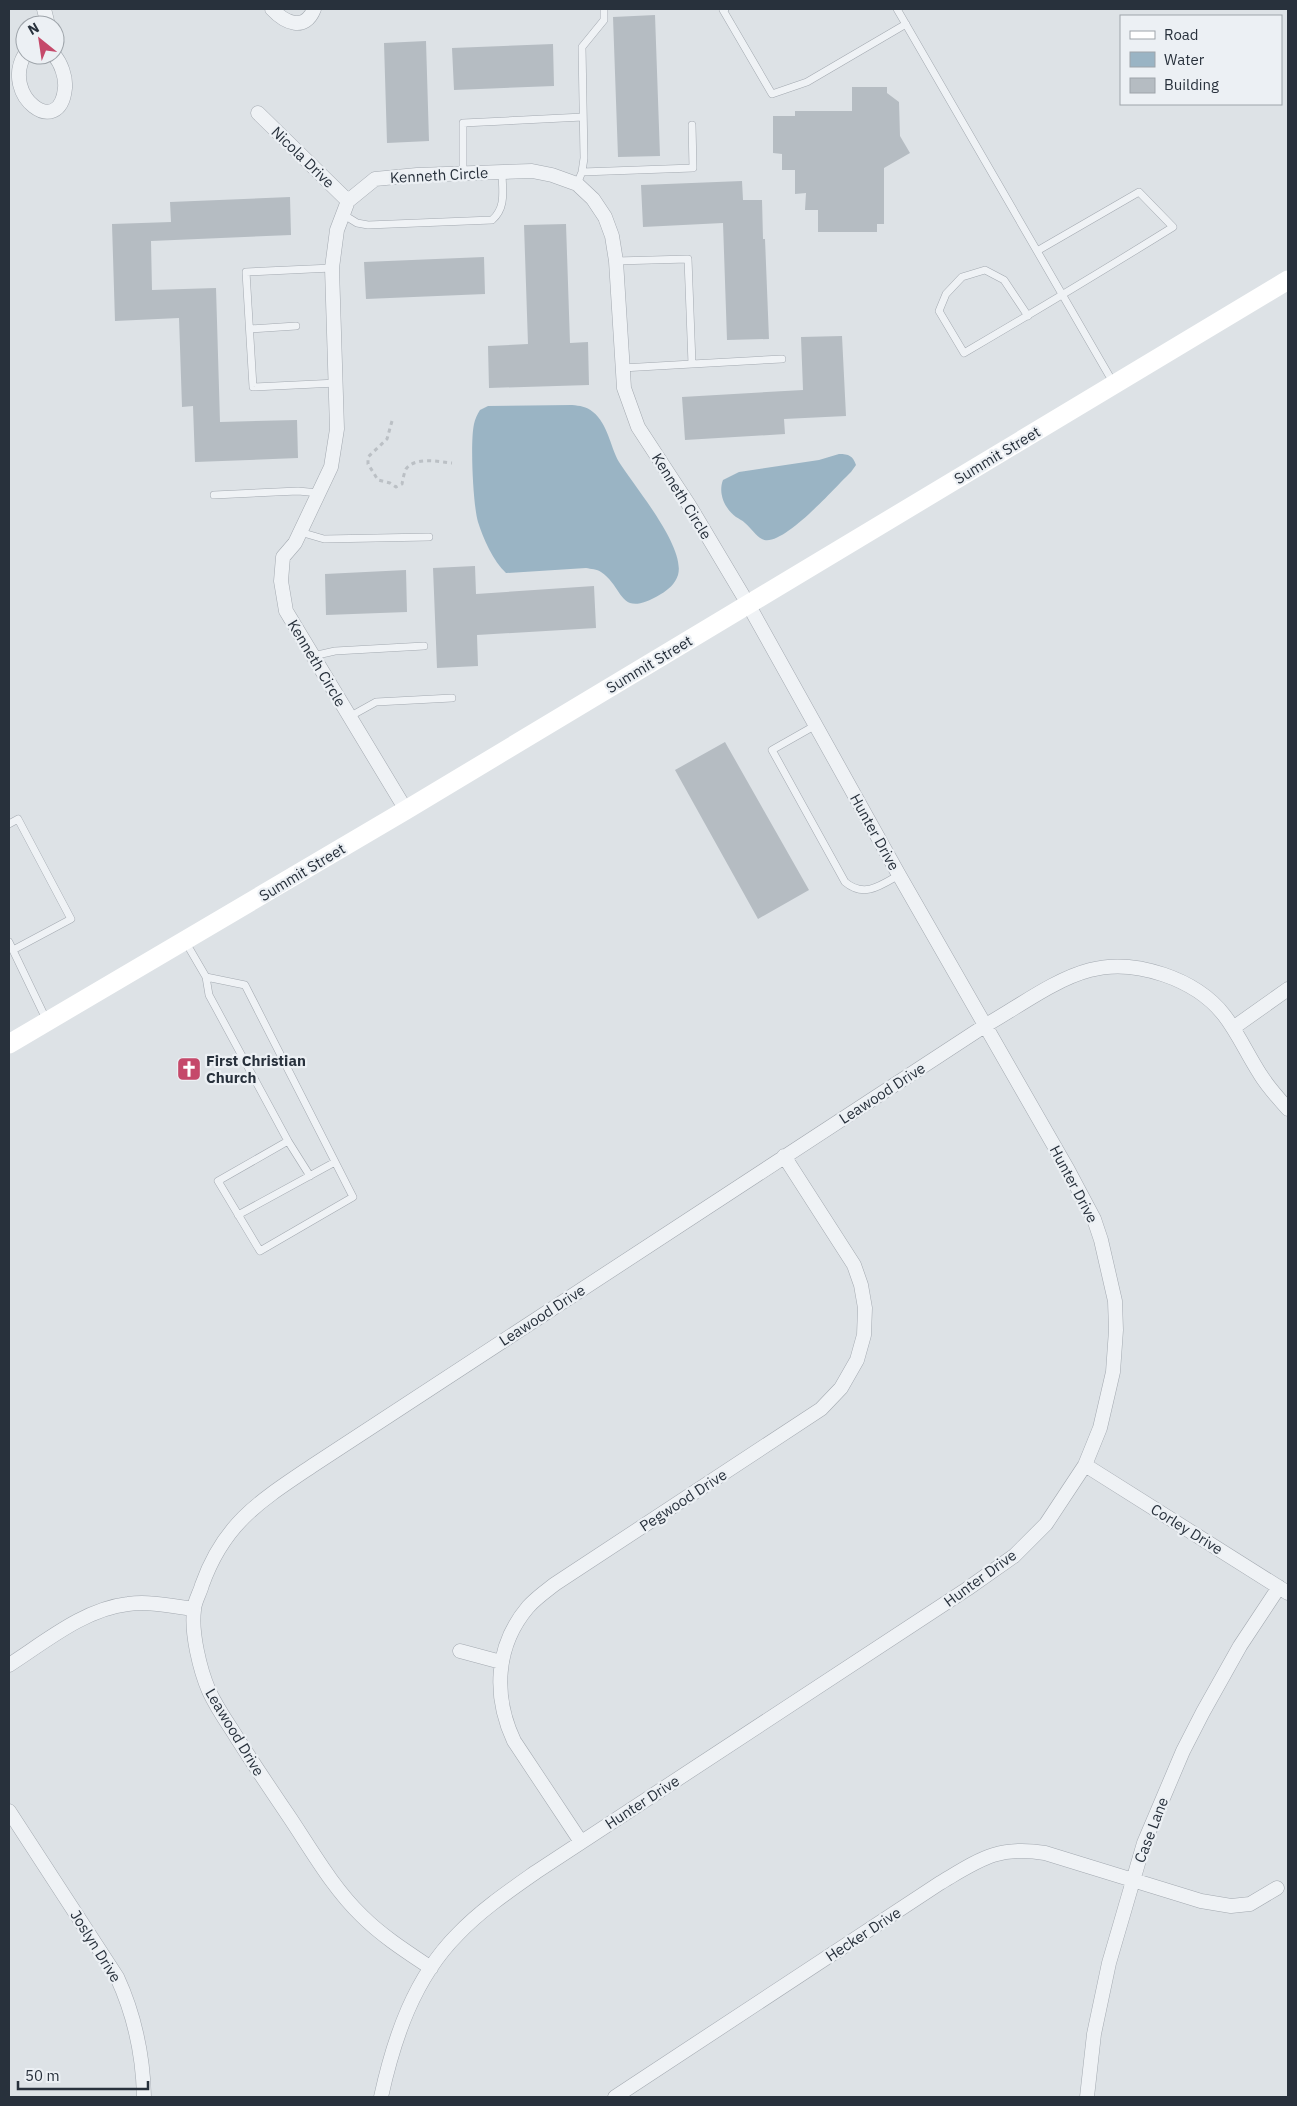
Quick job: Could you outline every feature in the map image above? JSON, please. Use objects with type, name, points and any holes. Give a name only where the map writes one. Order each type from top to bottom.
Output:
[{"type":"main road","name":"Summit Street","points":[[9,1044],[406,810],[1288,280]]},
{"type":"street","points":[[272,9],[281,19],[292,23],[304,21],[312,15],[314,9]]},
{"type":"street","points":[[17,65],[13,82],[20,99],[27,107],[37,112],[48,112],[64,96],[65,85],[59,65]]},
{"type":"street","name":"Nicola Drive","points":[[258,113],[348,201]]},
{"type":"street","name":"Kenneth Circle","points":[[406,810],[286,610],[281,582],[283,558],[300,532],[331,467],[337,429],[332,268],[337,230],[348,201],[375,179],[417,175],[502,172],[539,172],[580,178],[605,217],[612,236],[616,261],[621,368],[624,388],[638,427],[689,504],[748,604]]},
{"type":"street","name":"Hunter Drive","points":[[381,2097],[403,2017],[431,1968],[457,1934],[493,1903],[581,1842],[967,1589],[1014,1556],[1046,1524],[1064,1499],[1085,1465],[1100,1428],[1113,1372],[1116,1330],[1115,1300],[1109,1270],[1094,1219],[748,604]]},
{"type":"street","name":"Leawood Drive","points":[[431,1968],[383,1934],[343,1896],[252,1763],[210,1693],[202,1672],[196,1644],[194,1609],[209,1565],[220,1545],[238,1521],[264,1498],[986,1025],[1058,984],[1090,970],[1120,966],[1150,970],[1174,978],[1203,996],[1223,1013],[1260,1074],[1288,1109]]},
{"type":"street","points":[[1233,1028],[1288,989]]},
{"type":"street","name":"Pegwood Drive","points":[[581,1842],[514,1741],[506,1723],[501,1699],[501,1662],[512,1632],[528,1606],[555,1584],[821,1409],[841,1388],[857,1360],[864,1335],[865,1308],[861,1286],[854,1265],[784,1156]]},
{"type":"street","name":"Corley Drive","points":[[1085,1465],[1283,1590]]},
{"type":"street","name":"Case Lane","points":[[1087,2097],[1096,2025],[1109,1963],[1144,1843],[1183,1751],[1236,1654],[1283,1590]]},
{"type":"street","points":[[9,1665],[60,1632],[109,1607],[129,1604],[150,1604],[194,1609]]},
{"type":"street","points":[[460,1651],[501,1662]]},
{"type":"street","name":"Joslyn Drive","points":[[9,1811],[117,1977],[128,2002],[138,2036],[144,2069],[144,2097]]},
{"type":"street","name":"Hecker Drive","points":[[615,2097],[940,1883],[980,1859],[1001,1852],[1025,1850],[1045,1853],[1201,1901],[1231,1906],[1250,1904],[1277,1888]]},
{"type":"lane","points":[[604,9],[604,20],[582,47],[584,158],[580,178],[692,168],[692,125]]},
{"type":"lane","points":[[725,9],[723,10],[772,94],[807,82],[906,24]]},
{"type":"lane","points":[[897,9],[1114,384]]},
{"type":"lane","points":[[463,174],[463,123],[583,117]]},
{"type":"lane","points":[[344,215],[356,222],[368,225],[492,220],[500,213],[502,204],[502,172]]},
{"type":"lane","points":[[1028,316],[1004,280],[985,270],[962,277],[946,294],[939,311],[964,353],[1028,316],[1062,296],[1174,226],[1139,192],[1037,251]]},
{"type":"lane","points":[[616,261],[688,259],[692,364]]},
{"type":"lane","points":[[332,268],[246,272],[253,387],[337,382]]},
{"type":"lane","points":[[250,329],[296,326]]},
{"type":"lane","points":[[621,368],[782,359]]},
{"type":"lane","points":[[214,495],[298,491],[320,493]]},
{"type":"lane","points":[[300,532],[324,539],[429,537]]},
{"type":"lane","points":[[313,656],[336,651],[424,646]]},
{"type":"lane","points":[[349,717],[376,702],[452,698]]},
{"type":"lane","points":[[816,725],[772,750],[776,758],[845,882],[852,888],[863,891],[874,889],[899,875]]},
{"type":"lane","points":[[9,824],[18,819],[71,919],[13,950]]},
{"type":"lane","points":[[185,941],[206,977],[209,995],[288,1141],[310,1176]]},
{"type":"lane","points":[[9,942],[48,1022]]},
{"type":"lane","points":[[206,977],[245,985],[353,1198],[260,1251],[218,1182],[288,1141]]},
{"type":"lane","points":[[238,1215],[335,1162]]},
{"type":"path","points":[[392,421],[387,439],[368,457],[368,464],[378,480],[390,483],[396,487],[402,484],[406,468],[413,464],[433,461],[452,463]]},
{"type":"water","points":[[572,405],[588,409],[598,417],[619,462],[657,517],[674,549],[678,563],[677,578],[666,591],[647,601],[637,604],[629,603],[609,579],[594,569],[506,573],[489,549],[478,522],[473,488],[472,458],[474,424],[480,410],[488,406]]},
{"type":"water","points":[[839,454],[848,455],[853,459],[856,465],[851,472],[795,526],[771,540],[762,539],[758,536],[725,505],[721,490],[723,480],[739,472],[819,460]]},
{"type":"building","points":[[655,15],[660,156],[618,157],[613,17]]},
{"type":"building","points":[[426,41],[429,141],[387,143],[384,43]]},
{"type":"building","points":[[553,44],[554,86],[454,90],[452,48]]},
{"type":"building","points":[[852,87],[887,87],[887,93],[899,102],[900,136],[910,153],[884,168],[884,224],[877,224],[877,232],[818,232],[818,210],[805,210],[806,193],[795,194],[795,170],[782,170],[782,154],[773,153],[773,116],[795,116],[795,111],[852,111]]},
{"type":"building","points":[[742,181],[743,200],[762,200],[769,339],[727,340],[723,223],[643,227],[641,185]]},
{"type":"building","points":[[290,197],[291,235],[151,241],[152,290],[216,288],[220,422],[297,420],[298,458],[195,462],[193,406],[182,407],[179,318],[115,321],[112,224],[171,222],[170,202]]},
{"type":"building","points":[[566,224],[570,343],[588,342],[589,385],[489,388],[488,346],[528,344],[524,225]]},
{"type":"building","points":[[484,257],[485,294],[366,299],[364,262]]},
{"type":"building","points":[[842,336],[846,416],[784,419],[785,434],[685,440],[682,397],[803,390],[801,337]]},
{"type":"building","points":[[475,566],[476,594],[594,586],[596,628],[477,635],[478,666],[437,668],[433,568]]},
{"type":"building","points":[[406,570],[407,612],[326,615],[325,574]]},
{"type":"building","points":[[725,742],[809,890],[758,919],[675,770]]},
{"type":"place","name":"First Christian Church","points":[[189,1069]]}]
